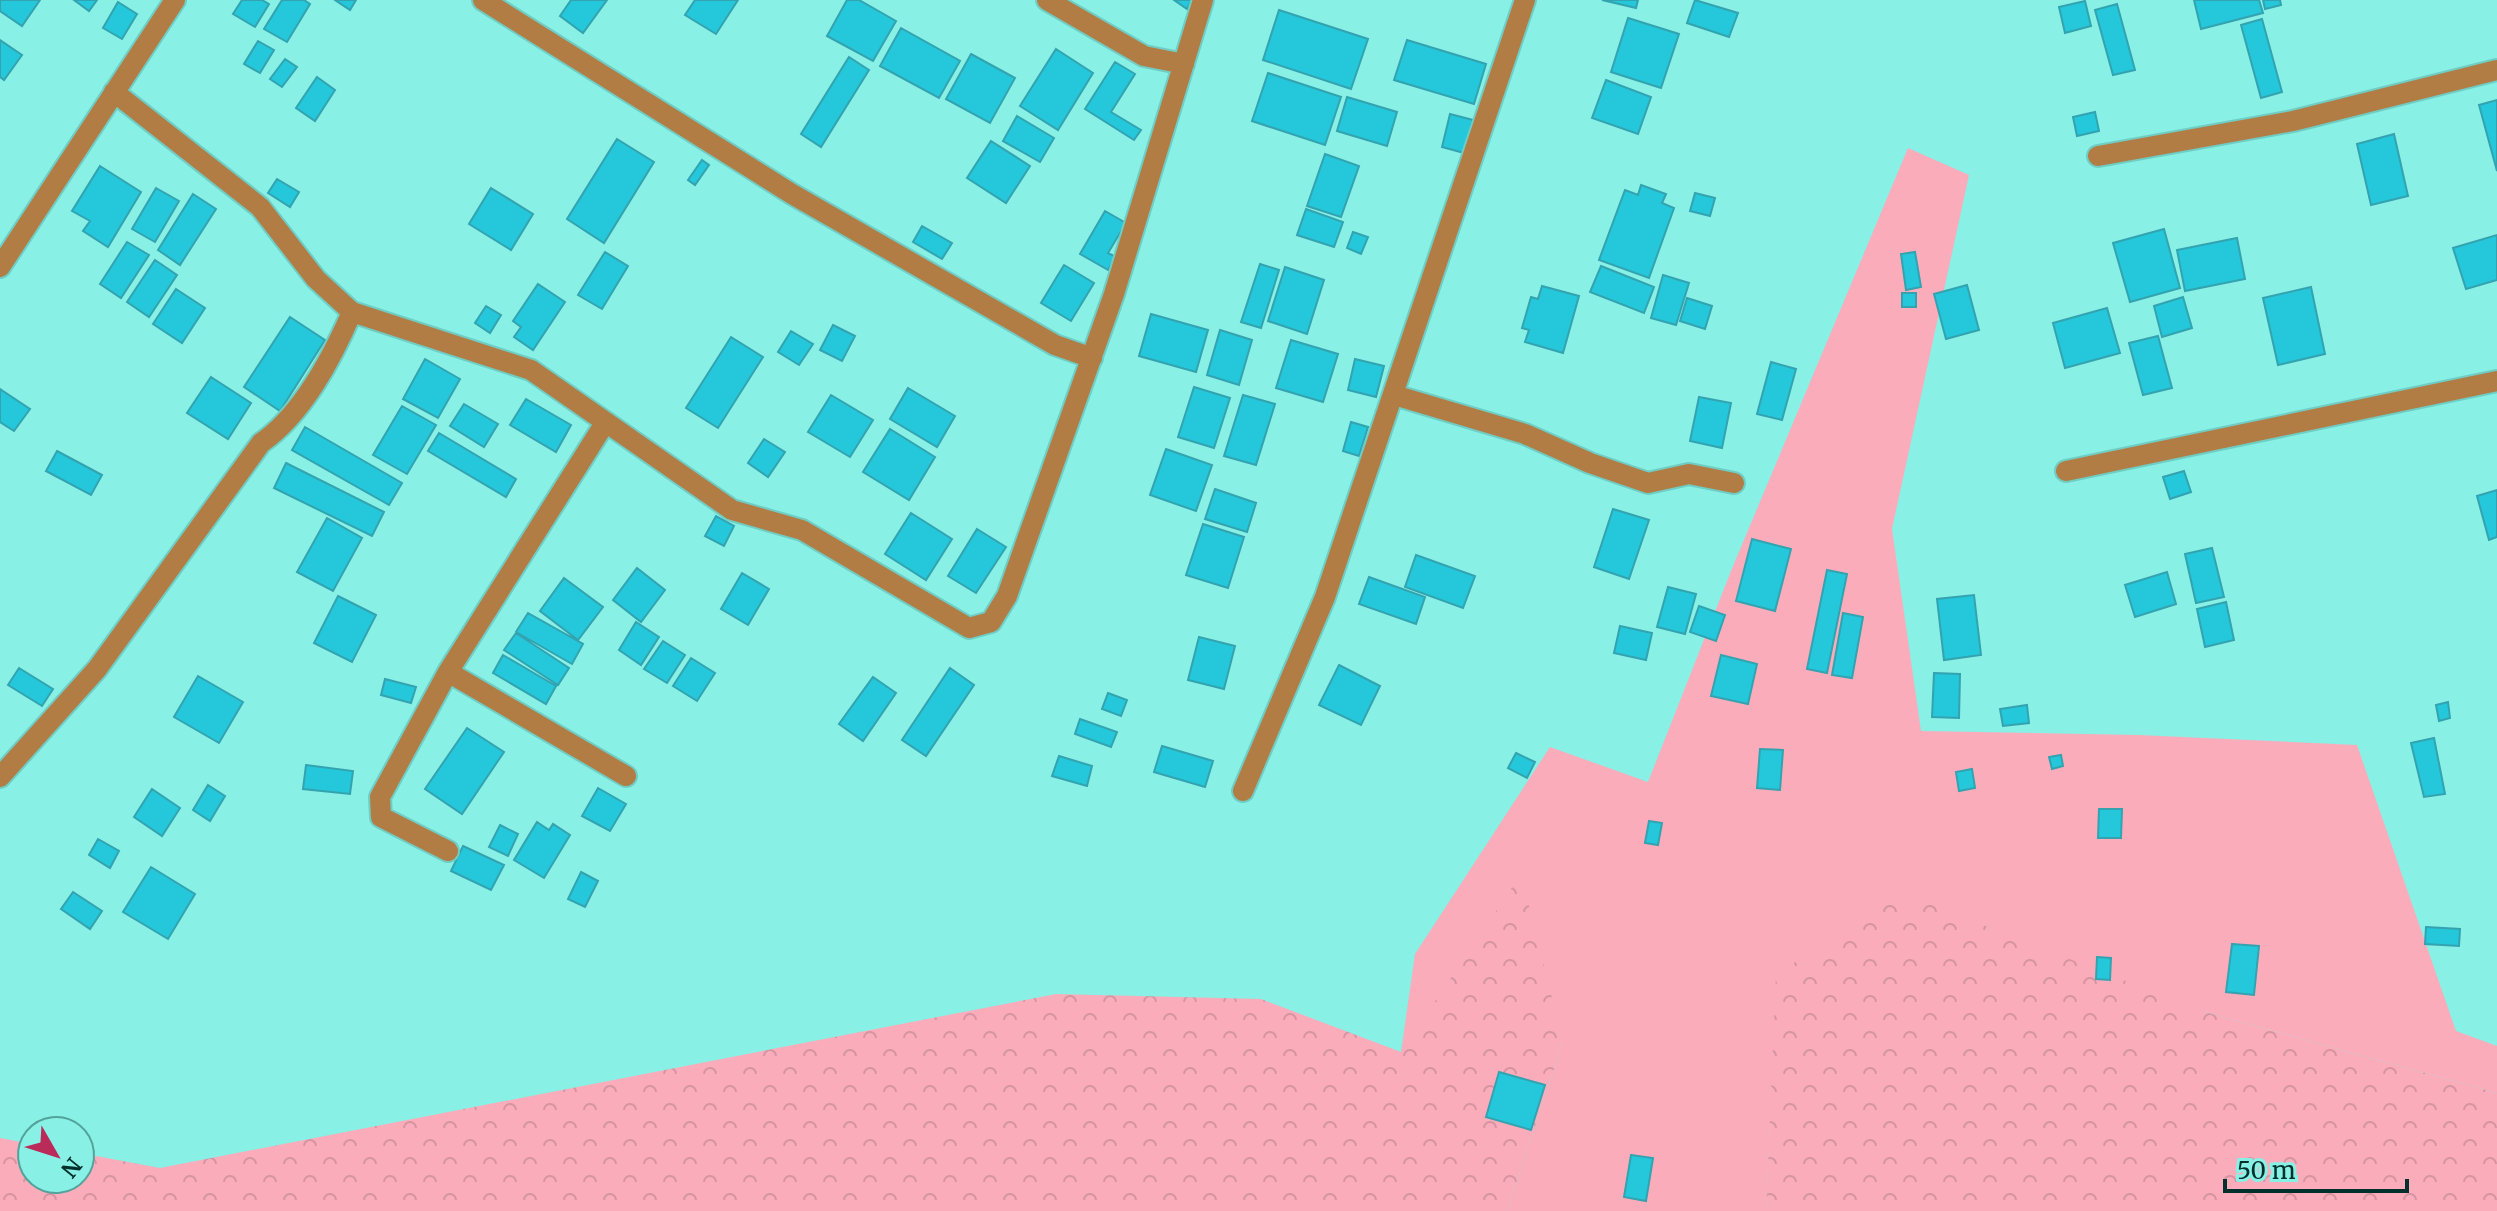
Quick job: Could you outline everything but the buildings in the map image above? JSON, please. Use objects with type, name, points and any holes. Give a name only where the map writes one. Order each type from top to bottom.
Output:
[{"type":"street","points":[[0,267],[175,0]]},
{"type":"street","points":[[483,0],[792,194],[1055,345],[1092,358]]},
{"type":"street","points":[[1047,0],[1144,56],[1184,64]]},
{"type":"street","points":[[114,92],[260,207],[316,279],[352,312],[531,370],[732,510],[802,530],[969,628],[991,622],[1007,596],[1092,358],[1203,0]]},
{"type":"street","points":[[1243,791],[1325,597],[1525,0]]},
{"type":"street","points":[[2098,156],[2293,121],[2497,70]]},
{"type":"street","points":[[0,777],[97,669],[261,443],[281,430],[331,356],[352,312]]},
{"type":"street","points":[[2066,471],[2497,381]]},
{"type":"street","points":[[1394,395],[1525,434],[1590,463],[1648,483],[1689,474],[1734,483]]},
{"type":"street","points":[[448,851],[381,817],[380,797],[448,672],[605,423]]},
{"type":"street","points":[[448,672],[626,776]]},
{"type":"green space","points":[[1908,148],[1969,175],[1892,529],[1921,731],[2139,735],[2357,745],[2456,1031],[2497,1046],[2497,1093],[2205,1012],[1777,976],[1766,1211],[1507,1211],[1563,1042],[1401,1052],[1415,954],[1550,747],[1648,782],[1731,571]]},
{"type":"green space","points":[[1521,874],[1563,1042],[1507,1211],[0,1211],[0,1138],[16,1141],[16,1195],[96,1195],[96,1156],[160,1168],[1056,994],[1261,999],[1401,1052]]},
{"type":"green space","points":[[1899,892],[2205,1012],[2497,1093],[2497,1211],[1766,1211],[1776,975]]}]
